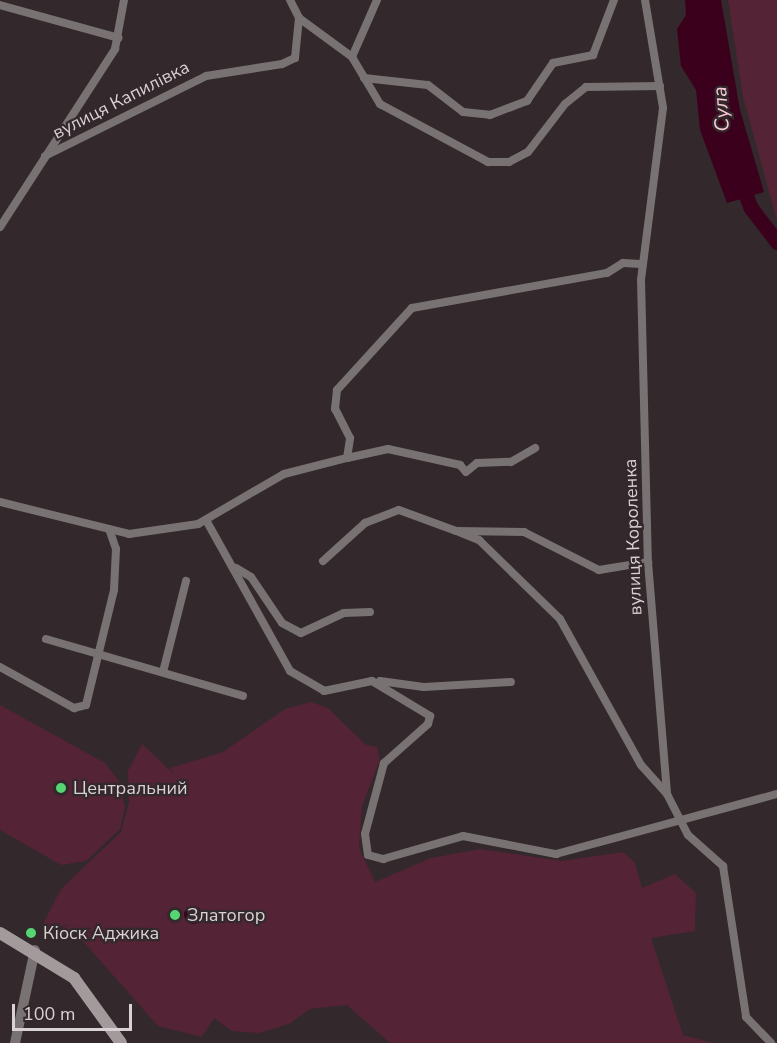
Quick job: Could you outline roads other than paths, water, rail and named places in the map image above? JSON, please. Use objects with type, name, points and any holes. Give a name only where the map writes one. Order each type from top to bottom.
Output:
[{"type":"main road","points":[[0,933],[34,950],[74,978],[121,1043]]},
{"type":"street","points":[[0,227],[119,38],[124,0]]},
{"type":"street","points":[[290,0],[300,18],[352,57],[380,104],[415,127],[498,163],[519,159],[536,146],[554,116],[586,87],[660,86]]},
{"type":"street","points":[[352,57],[377,0]]},
{"type":"street","points":[[364,78],[428,85],[464,112],[490,115],[527,101],[553,63],[593,55],[614,0]]},
{"type":"street","name":"вулиця Короленка","points":[[645,0],[663,108],[641,264],[648,562],[667,794],[680,824],[723,866],[746,1017],[771,1043]]},
{"type":"street","points":[[0,5],[119,38]]},
{"type":"street","name":"вулиця Капилівка","points":[[45,156],[206,76],[282,64],[295,58],[300,18]]},
{"type":"street","points":[[347,458],[350,438],[335,409],[337,390],[403,313],[431,301],[515,292],[607,273],[623,263],[641,264]]},
{"type":"street","points":[[0,502],[129,534],[206,520],[284,474],[388,449],[460,465],[466,472],[477,462],[511,462],[535,448]]},
{"type":"street","points":[[323,561],[365,523],[399,510],[479,540],[529,585],[564,626],[641,765],[667,794]]},
{"type":"street","points":[[206,520],[224,543],[290,671],[324,691],[372,681],[424,687],[512,682]]},
{"type":"street","points":[[456,531],[511,528],[599,570],[648,562]]},
{"type":"street","points":[[0,667],[82,710],[101,653],[117,561],[109,529]]},
{"type":"street","points":[[236,568],[251,577],[282,623],[301,633],[344,614],[370,612]]},
{"type":"street","points":[[163,672],[186,581]]},
{"type":"street","points":[[46,639],[101,653],[243,696]]},
{"type":"street","points":[[372,681],[431,718],[384,763],[365,834],[368,855],[383,859],[463,836],[556,855],[680,824],[777,794]]},
{"type":"street","points":[[15,1043],[34,950]]},
{"type":"water","points":[[685,0],[721,0],[740,110],[764,192],[727,203],[700,130],[696,90],[681,66],[677,29],[686,15]]},
{"type":"water","points":[[193,906],[199,909],[202,915],[199,921],[193,924],[187,921],[184,915],[187,909]]},
{"type":"waterway","name":"Сула","points":[[740,180],[751,208],[777,242]]},
{"type":"place","name":"Центральний","points":[[61,788]]},
{"type":"place","name":"Златогор","points":[[175,915]]},
{"type":"place","name":"Кіоск Аджика","points":[[31,933]]}]
